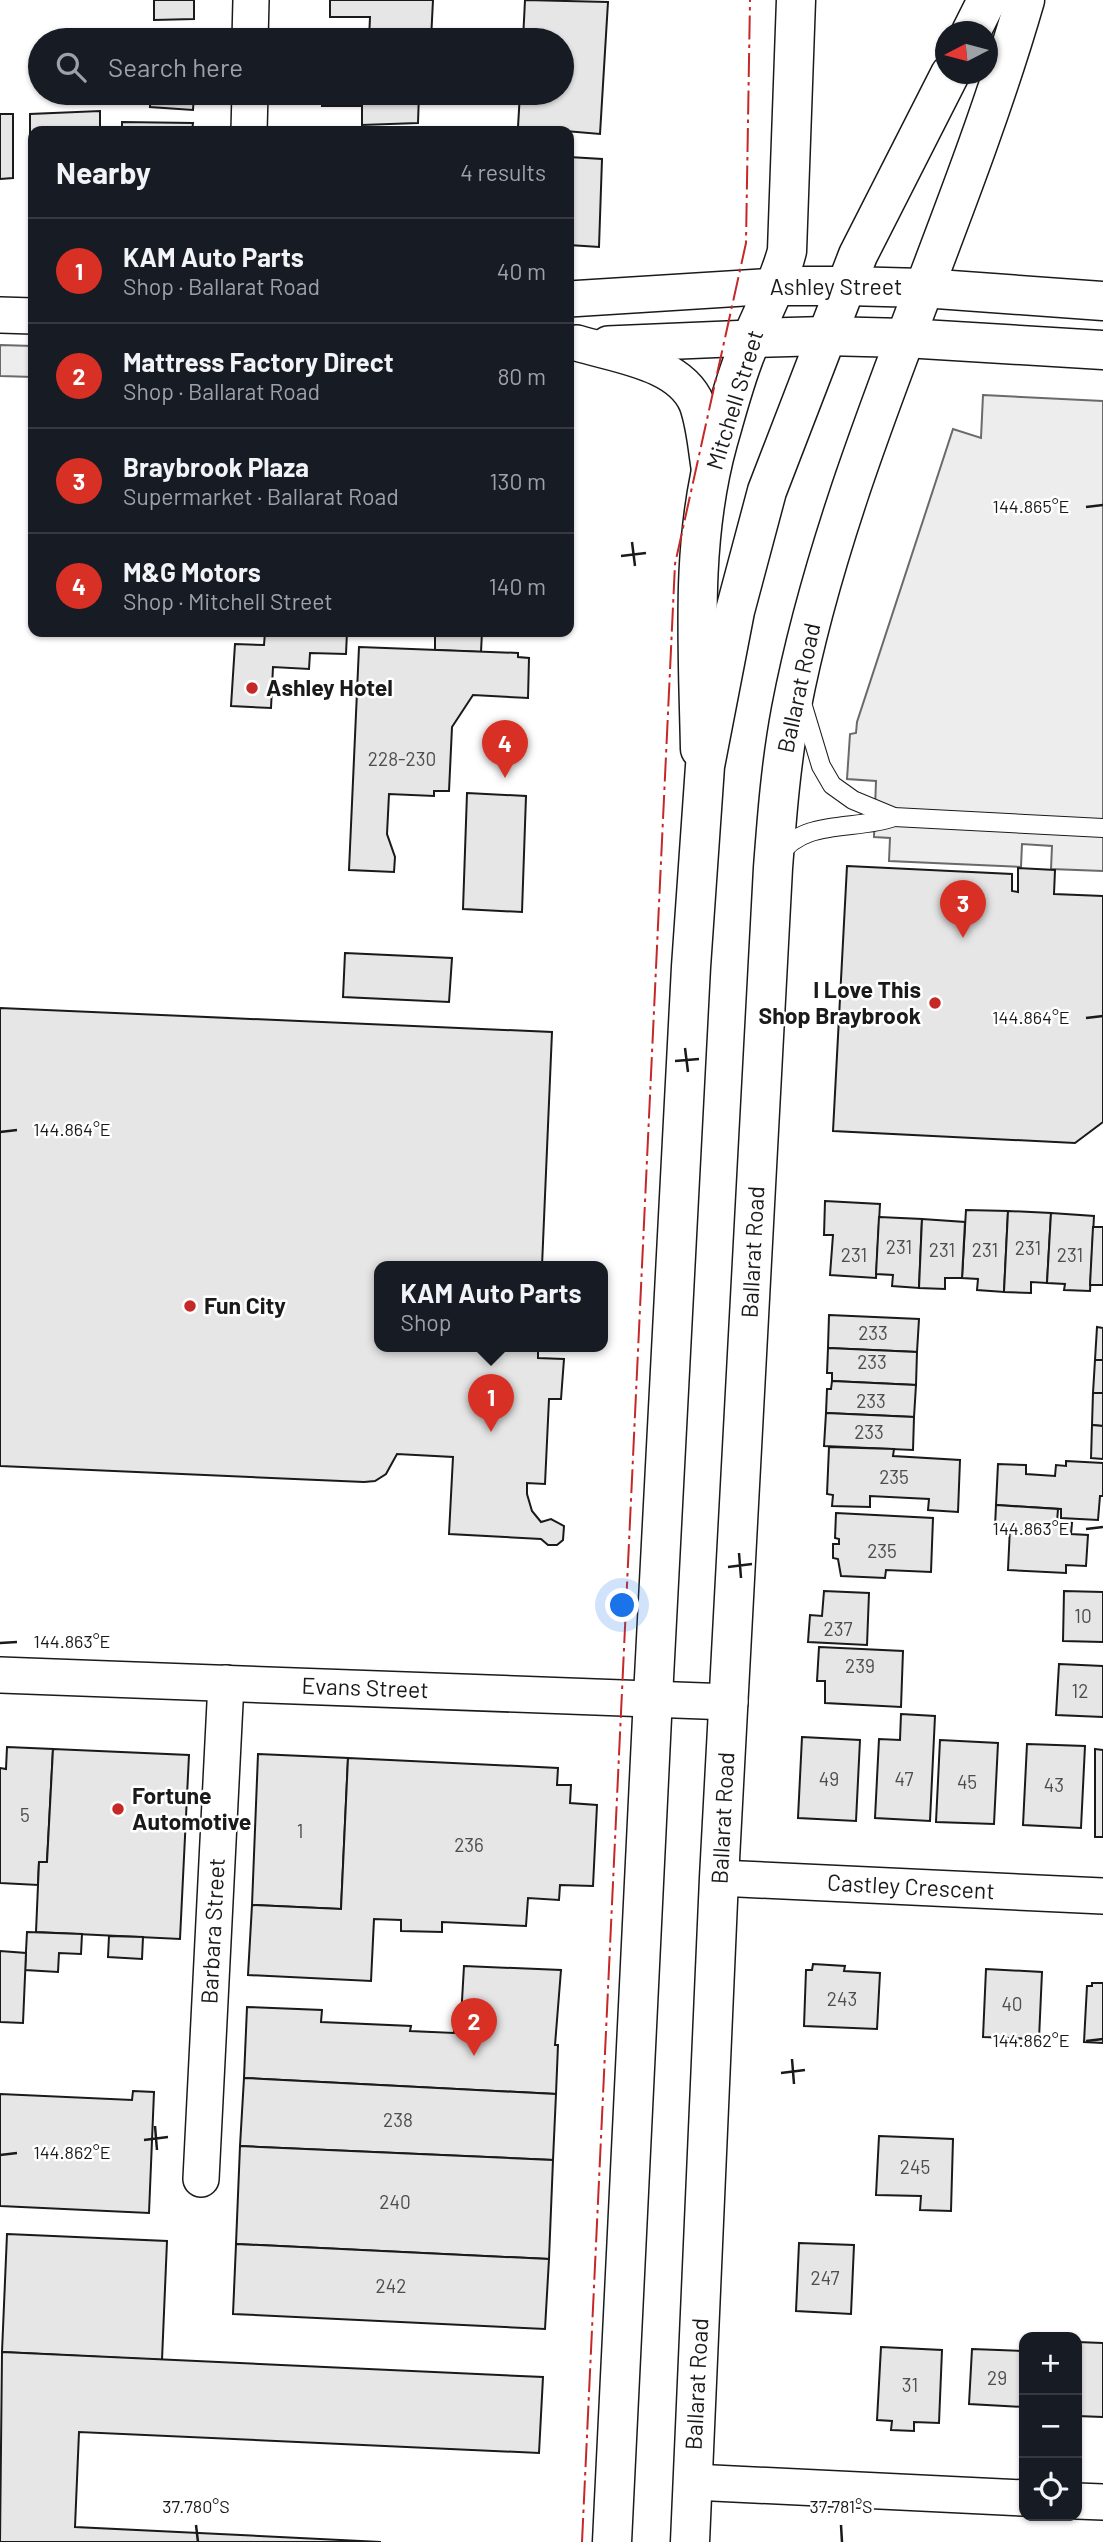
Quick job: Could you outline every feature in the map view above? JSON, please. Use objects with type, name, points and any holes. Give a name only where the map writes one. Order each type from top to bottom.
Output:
[{"type":"main road","name":"Mitchell Street","points":[[701,804],[697,557],[717,445],[751,338],[777,286],[789,242],[796,0]]},
{"type":"main road","points":[[976,21],[987,0]]},
{"type":"main road","name":"Ballarat Road","points":[[690,2542],[719,1878],[773,868],[781,771],[797,684],[832,555],[905,338],[950,219],[1025,0]]},
{"type":"main road","points":[[612,2542],[653,1697],[701,804],[713,718],[754,534],[825,336],[846,286],[872,227],[945,84]]},
{"type":"main road","name":"Ashley Street","points":[[777,286],[923,288],[1103,301]]},
{"type":"main road","points":[[751,338],[905,338],[1103,350]]},
{"type":"street","points":[[250,28],[251,0]]},
{"type":"street","points":[[249,126],[250,105]]},
{"type":"street","name":"Ashley Street","points":[[574,299],[777,286]]},
{"type":"street","points":[[0,315],[28,316]]},
{"type":"street","points":[[574,342],[751,338]]},
{"type":"street","points":[[574,342],[655,368],[685,384],[700,414],[710,477]]},
{"type":"street","name":"Evans Street","points":[[0,1675],[653,1697],[730,1702]]},
{"type":"street","name":"Barbara Street","points":[[201,2179],[226,1683]]},
{"type":"street","name":"Castley Crescent","points":[[719,1878],[1103,1896]]},
{"type":"street","points":[[692,2482],[1019,2498]]},
{"type":"street","points":[[1082,2501],[1103,2502]]},
{"type":"lane","points":[[797,684],[818,756],[832,785],[853,800],[894,817],[1103,828]]},
{"type":"lane","points":[[773,868],[787,845],[803,835],[876,824],[894,817]]},
{"type":"shaded area","points":[[0,345],[28,346],[28,377],[0,376]]},
{"type":"shaded area","points":[[983,395],[1103,401],[1103,871],[1051,869],[1052,846],[1022,844],[1021,867],[889,861],[890,838],[874,837],[876,781],[847,779],[850,734],[856,733],[857,722],[953,429],[981,438]]},
{"type":"building","points":[[154,0],[194,0],[194,19],[154,20]]},
{"type":"building","points":[[330,0],[433,0],[432,28],[370,28],[370,17],[330,17]]},
{"type":"building","points":[[525,0],[608,2],[600,134],[574,132],[574,126],[518,126],[519,105],[574,105],[574,28],[524,28]]},
{"type":"building","points":[[150,105],[193,105],[193,110]]},
{"type":"building","points":[[419,105],[418,123],[362,125],[362,106],[322,106]]},
{"type":"building","points":[[100,111],[100,126],[30,126],[30,114]]},
{"type":"building","points":[[0,114],[13,114],[13,178],[0,179]]},
{"type":"building","points":[[122,122],[193,123],[193,126],[122,126]]},
{"type":"building","points":[[574,157],[602,159],[599,247],[574,245]]},
{"type":"building","name":"Ashley Hotel","points":[[265,637],[347,637],[346,654],[310,653],[309,669],[273,667],[271,708],[231,706],[235,644],[264,645]]},
{"type":"building","name":"Ashley Hotel","points":[[435,637],[482,637],[481,652],[435,650]]},
{"type":"building","points":[[359,647],[518,653],[518,657],[529,658],[528,698],[473,695],[452,727],[449,791],[434,791],[434,796],[389,794],[387,834],[395,857],[394,872],[349,870]]},
{"type":"building","points":[[467,793],[526,796],[522,912],[463,909]]},
{"type":"building","points":[[847,866],[1012,874],[1012,891],[1018,892],[1018,868],[1055,870],[1054,894],[1103,896],[1103,1122],[1075,1143],[833,1131]]},
{"type":"building","points":[[345,953],[452,958],[449,1002],[343,997]]},
{"type":"building","name":"Fun City","points":[[0,1008],[552,1032],[542,1261],[374,1261],[374,1352],[538,1352],[538,1358],[564,1359],[561,1399],[549,1399],[545,1484],[527,1483],[532,1511],[541,1522],[551,1519],[564,1526],[563,1540],[557,1545],[548,1545],[541,1539],[449,1534],[453,1457],[397,1454],[386,1474],[375,1481],[364,1482],[0,1466]]},
{"type":"building","points":[[825,1201],[880,1204],[876,1278],[830,1275],[833,1235],[824,1235]]},
{"type":"building","points":[[966,1210],[1008,1211],[1004,1292],[977,1290],[978,1279],[962,1278]]},
{"type":"building","points":[[1008,1211],[1051,1213],[1047,1283],[1031,1282],[1031,1293],[1004,1292]]},
{"type":"building","points":[[1051,1213],[1094,1216],[1090,1291],[1064,1290],[1065,1284],[1047,1283]]},
{"type":"building","points":[[879,1217],[922,1219],[919,1288],[892,1286],[893,1275],[876,1274]]},
{"type":"building","points":[[922,1219],[965,1222],[962,1278],[945,1278],[945,1289],[919,1288]]},
{"type":"building","points":[[1093,1227],[1103,1227],[1103,1285],[1090,1285]]},
{"type":"building","points":[[829,1315],[919,1319],[917,1352],[828,1348]]},
{"type":"building","points":[[1097,1327],[1103,1328],[1103,1360],[1095,1360]]},
{"type":"building","points":[[828,1348],[917,1352],[916,1385],[832,1381],[832,1373],[827,1373]]},
{"type":"building","points":[[1095,1360],[1103,1360],[1103,1393],[1093,1393]]},
{"type":"building","points":[[832,1381],[916,1385],[914,1417],[826,1413],[827,1389],[831,1389]]},
{"type":"building","points":[[1093,1393],[1103,1393],[1103,1426],[1092,1425]]},
{"type":"building","points":[[826,1413],[914,1417],[913,1450],[824,1446]]},
{"type":"building","points":[[1092,1425],[1103,1426],[1103,1459],[1091,1458]]},
{"type":"building","points":[[829,1447],[894,1449],[893,1456],[960,1460],[958,1512],[928,1510],[929,1499],[870,1496],[870,1507],[832,1506],[833,1495],[827,1494]]},
{"type":"building","points":[[1066,1461],[1103,1463],[1103,1496],[1100,1496],[1098,1520],[1061,1518],[1061,1509],[996,1505],[998,1464],[1026,1465],[1026,1474],[1055,1476],[1056,1465],[1066,1466]]},
{"type":"building","points":[[996,1505],[1058,1509],[1057,1522],[1072,1523],[1071,1534],[1088,1535],[1086,1566],[1066,1565],[1066,1573],[1008,1570],[1010,1527],[995,1527]]},
{"type":"building","points":[[836,1513],[933,1518],[931,1572],[886,1570],[885,1578],[841,1576],[838,1559],[833,1558],[833,1544],[839,1544],[839,1539],[835,1538]]},
{"type":"building","points":[[824,1591],[869,1593],[867,1645],[808,1642],[810,1615],[822,1616]]},
{"type":"building","points":[[1064,1591],[1103,1592],[1103,1642],[1063,1641]]},
{"type":"building","points":[[819,1647],[903,1651],[901,1707],[825,1703],[825,1681],[817,1681]]},
{"type":"building","points":[[1059,1664],[1103,1666],[1103,1717],[1056,1715]]},
{"type":"building","points":[[901,1714],[935,1716],[930,1821],[875,1818],[879,1739],[900,1740]]},
{"type":"building","points":[[802,1737],[860,1740],[856,1821],[798,1818]]},
{"type":"building","points":[[940,1740],[998,1743],[994,1824],[936,1822]]},
{"type":"building","points":[[1027,1744],[1085,1746],[1081,1828],[1023,1825]]},
{"type":"building","points":[[7,1747],[53,1749],[47,1862],[39,1862],[38,1885],[0,1883],[0,1768],[6,1769]]},
{"type":"building","name":"Fortune Automotive","points":[[53,1749],[189,1755],[180,1939],[36,1932],[39,1862],[47,1862]]},
{"type":"building","points":[[1095,1749],[1103,1750],[1103,1837],[1095,1837]]},
{"type":"building","points":[[258,1754],[348,1758],[341,1909],[252,1905]]},
{"type":"building","points":[[348,1758],[558,1768],[557,1785],[571,1785],[570,1803],[597,1805],[593,1886],[560,1885],[559,1900],[528,1898],[526,1926],[442,1922],[442,1932],[401,1931],[401,1920],[374,1919],[371,1981],[248,1975],[252,1905],[341,1909]]},
{"type":"building","points":[[27,1932],[82,1934],[81,1954],[59,1953],[58,1972],[25,1970]]},
{"type":"building","points":[[109,1936],[143,1937],[142,1959],[108,1957]]},
{"type":"building","points":[[0,1951],[26,1953],[23,2023],[0,2022]]},
{"type":"building","points":[[813,1964],[845,1966],[844,1971],[880,1973],[877,2029],[804,2026],[806,1970],[812,1970]]},
{"type":"building","points":[[464,1966],[561,1970],[555,2045],[558,2045],[556,2094],[244,2078],[247,2007],[322,2010],[321,2022],[411,2026],[410,2031],[454,2033],[454,2018],[461,2018]]},
{"type":"building","points":[[986,1969],[1042,1972],[1039,2039],[983,2037]]},
{"type":"building","points":[[1092,1983],[1103,1983],[1103,2043],[1084,2042],[1087,1986],[1092,1986]]},
{"type":"building","points":[[244,2078],[556,2094],[553,2160],[240,2146]]},
{"type":"building","points":[[133,2091],[154,2092],[149,2213],[0,2206],[0,2094],[132,2100]]},
{"type":"building","points":[[879,2136],[953,2139],[951,2211],[920,2210],[921,2196],[876,2195]]},
{"type":"building","points":[[240,2146],[553,2160],[549,2259],[236,2244]]},
{"type":"building","points":[[7,2234],[167,2241],[162,2360],[2,2352]]},
{"type":"building","points":[[799,2243],[854,2245],[851,2314],[796,2311]]},
{"type":"building","points":[[236,2244],[549,2259],[545,2329],[233,2314]]},
{"type":"building","points":[[1082,2342],[1103,2343],[1103,2417],[1082,2416]]},
{"type":"building","points":[[881,2347],[942,2350],[939,2423],[914,2422],[914,2431],[891,2430],[892,2421],[877,2420]]},
{"type":"building","points":[[972,2349],[1019,2351],[1019,2407],[969,2404]]},
{"type":"building","points":[[2,2352],[543,2377],[539,2453],[79,2432],[75,2527],[381,2542],[0,2542]]},
{"type":"power","points":[[582,2542],[675,564],[746,243],[750,0]]},
{"type":"place","name":"Ashley Hotel","points":[[252,688]]},
{"type":"place","name":"M&G Motors","points":[[505,778]]},
{"type":"place","name":"Braybrook Plaza","points":[[963,938]]},
{"type":"place","name":"I Love This Shop Braybrook","points":[[935,1003]]},
{"type":"place","name":"Fun City","points":[[190,1306]]},
{"type":"place","name":"KAM Auto Parts","points":[[491,1432]]},
{"type":"place","name":"Fortune Automotive","points":[[118,1809]]},
{"type":"place","name":"Mattress Factory Direct","points":[[474,2056]]}]
